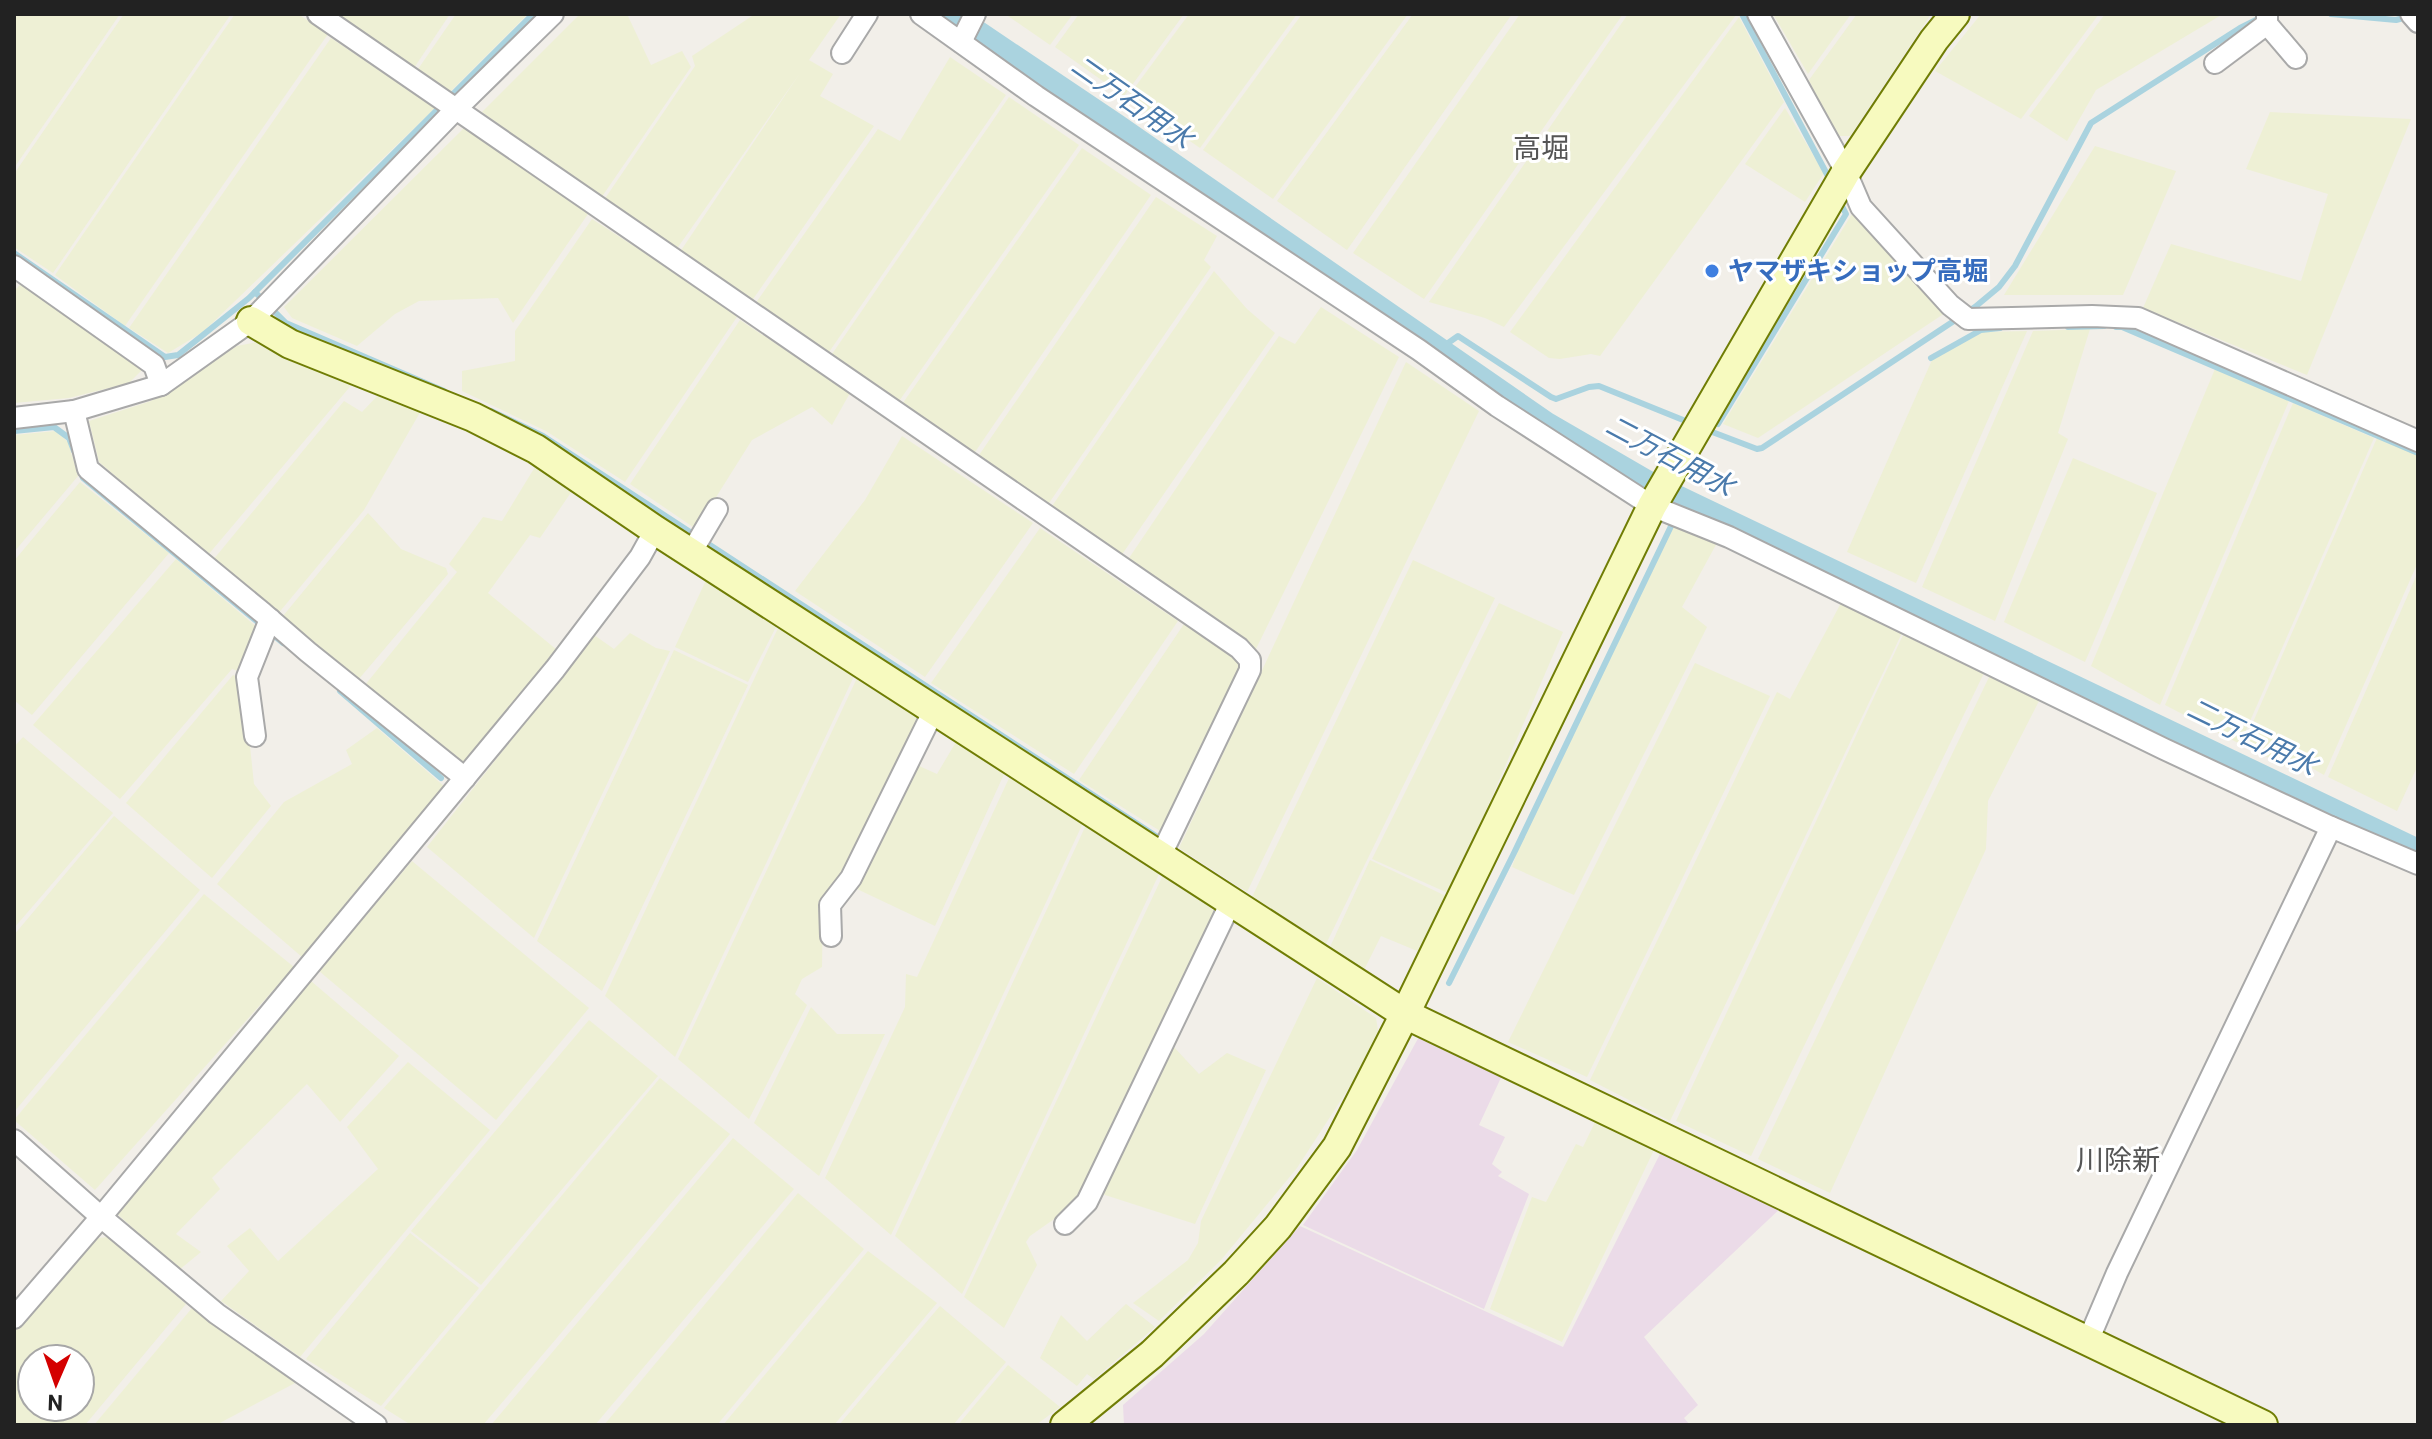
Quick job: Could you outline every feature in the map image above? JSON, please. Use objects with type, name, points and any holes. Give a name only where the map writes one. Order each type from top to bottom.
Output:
[{"type":"street","points":[[318,14],[1239,648],[1250,660],[1250,670],[1161,855]]},
{"type":"street","points":[[14,418],[74,411],[161,385],[251,321],[456,109],[553,14]]},
{"type":"street","points":[[842,53],[867,14]]},
{"type":"street","points":[[921,14],[1036,96],[1419,350],[1497,406],[1652,506],[1729,537],[2164,749],[2418,864]]},
{"type":"street","points":[[961,42],[975,14]]},
{"type":"street","points":[[1758,14],[1846,172],[1861,207],[1950,305],[1968,319],[2138,318],[2418,441]]},
{"type":"street","points":[[1065,1425],[1152,1354],[1236,1273],[1278,1227],[1337,1147],[1652,506],[1846,172],[1934,40],[1955,14]]},
{"type":"street","points":[[2411,14],[2418,22]]},
{"type":"street","points":[[2215,63],[2267,19],[2296,58]]},
{"type":"street","points":[[14,266],[154,365],[161,385]]},
{"type":"street","points":[[251,321],[290,344],[473,417],[536,449],[655,530],[1405,1014],[2263,1425]]},
{"type":"street","points":[[74,411],[88,469],[465,778]]},
{"type":"street","points":[[691,553],[717,509]]},
{"type":"street","points":[[14,1318],[555,669],[640,557],[655,530]]},
{"type":"street","points":[[255,736],[247,677],[270,619]]},
{"type":"street","points":[[831,936],[830,905],[851,878],[934,710]]},
{"type":"street","points":[[2088,1341],[2124,1259],[2331,827]]},
{"type":"street","points":[[1065,1224],[1087,1202],[1231,902]]},
{"type":"street","points":[[14,1140],[217,1314],[376,1425]]},
{"type":"shaded area","points":[[1421,1033],[1505,1069],[1479,1125],[1505,1137],[1492,1164],[1502,1172],[1498,1176],[1529,1194],[1484,1309],[1303,1225],[1357,1150]]},
{"type":"shaded area","points":[[1662,1150],[1783,1206],[1644,1337],[1698,1405],[1684,1418],[1690,1425],[1124,1425],[1123,1405],[1204,1334],[1300,1226],[1563,1347]]},
{"type":"green space","points":[[120,14],[14,168],[14,16]]},
{"type":"green space","points":[[124,14],[231,14],[53,273],[14,247],[14,174]]},
{"type":"green space","points":[[235,14],[298,14],[328,34],[125,326],[55,275]]},
{"type":"green space","points":[[334,14],[450,14],[412,71]]},
{"type":"green space","points":[[456,14],[528,14],[449,93],[416,72]]},
{"type":"green space","points":[[580,14],[627,14],[651,65],[682,51],[691,67],[601,198],[482,112]]},
{"type":"green space","points":[[755,14],[841,14],[809,60],[833,74],[820,96],[874,126],[751,302],[680,252],[800,73],[676,250],[604,200],[695,66],[692,56]]},
{"type":"green space","points":[[1005,14],[1073,14],[1050,45]]},
{"type":"green space","points":[[1079,14],[1184,14],[1124,96],[1055,47]]},
{"type":"green space","points":[[1189,14],[1297,14],[1200,148],[1127,98]]},
{"type":"green space","points":[[1302,14],[1408,14],[1273,199],[1203,150]]},
{"type":"green space","points":[[1413,14],[1512,14],[1347,250],[1277,201]]},
{"type":"green space","points":[[1520,14],[1623,14],[1424,299],[1353,253]]},
{"type":"green space","points":[[1628,14],[1736,15],[1504,327],[1485,318],[1429,302]]},
{"type":"green space","points":[[1773,14],[1851,14],[1808,74]]},
{"type":"green space","points":[[1857,14],[1931,14],[1850,136],[1835,136],[1809,80]]},
{"type":"green space","points":[[1981,14],[2099,14],[2021,119],[1935,71]]},
{"type":"green space","points":[[2105,14],[2223,14],[2096,90],[2067,141],[2029,116]]},
{"type":"green space","points":[[1739,17],[1784,102],[1600,356],[1549,358],[1510,332]]},
{"type":"green space","points":[[331,38],[435,108],[203,332],[168,353],[129,328]]},
{"type":"green space","points":[[950,57],[1006,95],[827,355],[755,304],[878,129],[900,141]]},
{"type":"green space","points":[[1009,97],[1079,145],[897,404],[830,357]]},
{"type":"green space","points":[[1785,108],[1824,173],[1805,202],[1745,164]]},
{"type":"green space","points":[[2270,112],[2411,119],[2307,375],[2143,308],[2171,244],[2301,281],[2328,194],[2246,169]]},
{"type":"green space","points":[[464,128],[588,214],[513,323],[498,298],[419,301],[395,314],[357,346],[292,318],[284,307]]},
{"type":"green space","points":[[2095,146],[2176,171],[2123,295],[2004,295]]},
{"type":"green space","points":[[1082,148],[1151,195],[973,455],[900,407]]},
{"type":"green space","points":[[1156,197],[1217,236],[1204,260],[1211,267],[1047,506],[977,458]]},
{"type":"green space","points":[[1855,209],[1945,313],[1758,438],[1723,424]]},
{"type":"green space","points":[[592,219],[739,314],[625,482],[546,431],[462,391],[462,371],[515,361],[515,331]]},
{"type":"green space","points":[[1214,271],[1247,309],[1275,333],[1121,556],[1050,509]]},
{"type":"green space","points":[[21,284],[143,369],[129,383],[69,398],[14,403],[14,291]]},
{"type":"green space","points":[[1321,307],[1399,357],[1255,651],[1127,561],[1279,336],[1295,344]]},
{"type":"green space","points":[[740,320],[850,393],[832,425],[812,407],[752,440],[696,529],[630,484]]},
{"type":"green space","points":[[2090,329],[2058,433],[2068,439],[1995,621],[1922,587],[2033,331]]},
{"type":"green space","points":[[2027,331],[1916,583],[1847,552],[1932,360],[1982,332]]},
{"type":"green space","points":[[257,342],[354,382],[208,555],[99,462],[89,421],[151,401],[237,346]]},
{"type":"green space","points":[[1406,362],[1479,411],[1247,892],[1179,848]]},
{"type":"green space","points":[[2215,369],[2289,401],[2160,705],[2091,666]]},
{"type":"green space","points":[[382,391],[422,409],[364,510],[277,615],[213,560],[344,401],[362,412]]},
{"type":"green space","points":[[2293,403],[2374,438],[2240,744],[2165,705]]},
{"type":"green space","points":[[56,431],[68,442],[78,476],[14,552],[14,435]]},
{"type":"green space","points":[[902,436],[1033,523],[925,677],[795,591],[865,500]]},
{"type":"green space","points":[[2377,438],[2418,455],[2418,562],[2324,775],[2308,766],[2287,767],[2243,745]]},
{"type":"green space","points":[[2073,458],[2157,493],[2085,662],[2004,622]]},
{"type":"green space","points":[[538,462],[574,488],[540,538],[530,535],[488,593],[557,650],[465,769],[365,685],[457,572],[449,564],[483,517],[502,521]]},
{"type":"green space","points":[[80,482],[169,553],[32,715],[14,700],[14,561]]},
{"type":"green space","points":[[368,513],[401,549],[446,568],[448,574],[358,680],[283,616]]},
{"type":"green space","points":[[1672,518],[1718,541],[1682,607],[1707,627],[1574,895],[1512,867],[1522,838]]},
{"type":"green space","points":[[1040,528],[1178,621],[1074,774],[931,683]]},
{"type":"green space","points":[[176,559],[259,629],[244,673],[232,669],[120,799],[33,725]]},
{"type":"green space","points":[[1413,560],[1495,598],[1326,944],[1252,897]]},
{"type":"green space","points":[[2418,572],[2418,765],[2397,811],[2328,777]]},
{"type":"green space","points":[[707,578],[777,625],[748,682],[675,647]]},
{"type":"green space","points":[[1499,603],[1563,632],[1450,894],[1372,859]]},
{"type":"green space","points":[[1841,603],[1902,633],[1670,1121],[1590,1080],[1777,692],[1790,699]]},
{"type":"green space","points":[[1184,624],[1242,661],[1241,675],[1165,834],[1079,780]]},
{"type":"green space","points":[[779,626],[855,674],[675,1057],[605,996]]},
{"type":"green space","points":[[630,633],[656,648],[670,651],[534,938],[427,847],[594,635],[614,649]]},
{"type":"green space","points":[[1903,635],[1984,673],[1751,1156],[1676,1121]]},
{"type":"green space","points":[[674,650],[748,685],[602,991],[537,941]]},
{"type":"green space","points":[[1695,663],[1770,696],[1587,1077],[1508,1042]]},
{"type":"green space","points":[[233,675],[243,679],[254,784],[271,806],[212,878],[126,803]]},
{"type":"green space","points":[[1990,675],[2040,699],[1988,801],[1986,849],[1830,1193],[1758,1159]]},
{"type":"green space","points":[[857,678],[922,715],[847,874],[823,903],[822,967],[802,979],[795,994],[807,1005],[749,1119],[678,1059]]},
{"type":"green space","points":[[377,728],[445,787],[302,957],[217,884],[284,802],[352,764],[346,750]]},
{"type":"green space","points":[[23,737],[113,813],[14,928],[14,747]]},
{"type":"green space","points":[[956,742],[1005,772],[935,926],[857,889],[917,765],[937,774]]},
{"type":"green space","points":[[1010,776],[1083,823],[891,1235],[825,1178],[905,1007],[906,974],[917,977]]},
{"type":"green space","points":[[114,816],[200,890],[14,1112],[14,935]]},
{"type":"green space","points":[[1086,825],[1160,872],[962,1294],[895,1236]]},
{"type":"green space","points":[[1370,860],[1448,897],[1422,953],[1381,936],[1364,970],[1330,947]]},
{"type":"green space","points":[[412,861],[589,1008],[496,1120],[319,971]]},
{"type":"green space","points":[[1163,875],[1219,911],[1077,1203],[1026,1242],[1037,1265],[1004,1328],[964,1297]]},
{"type":"green space","points":[[204,894],[294,967],[95,1190],[14,1120]]},
{"type":"green space","points":[[1317,978],[1376,1018],[1379,1036],[1297,1168],[1221,1260],[1159,1321],[1133,1303],[1188,1260],[1198,1243],[1201,1221]]},
{"type":"green space","points":[[311,981],[399,1056],[340,1122],[307,1084],[212,1178],[220,1189],[176,1234],[201,1252],[179,1270],[114,1211]]},
{"type":"green space","points":[[811,1007],[837,1034],[885,1034],[819,1176],[754,1123]]},
{"type":"green space","points":[[589,1020],[658,1076],[481,1285],[411,1231]]},
{"type":"green space","points":[[1172,1045],[1199,1074],[1227,1053],[1266,1070],[1195,1224],[1102,1194]]},
{"type":"green space","points":[[408,1062],[490,1130],[300,1357],[221,1301],[249,1271],[227,1246],[250,1228],[278,1261],[378,1169],[347,1127]]},
{"type":"green space","points":[[660,1078],[730,1134],[483,1425],[411,1425],[384,1408]]},
{"type":"green space","points":[[1595,1122],[1655,1148],[1562,1342],[1490,1309],[1532,1197],[1546,1202],[1576,1144],[1583,1147]]},
{"type":"green space","points":[[733,1138],[794,1189],[595,1425],[491,1425]]},
{"type":"green space","points":[[798,1193],[864,1249],[717,1425],[604,1425]]},
{"type":"green space","points":[[410,1233],[479,1288],[381,1406],[306,1359]]},
{"type":"green space","points":[[107,1237],[186,1304],[96,1412],[96,1343],[16,1343],[16,1423],[87,1423],[85,1425],[14,1425],[14,1333],[92,1239]]},
{"type":"green space","points":[[868,1251],[937,1303],[834,1425],[723,1425]]},
{"type":"green space","points":[[1126,1304],[1155,1327],[1094,1379],[1087,1374],[1077,1386],[1040,1358],[1061,1315],[1087,1341]]},
{"type":"green space","points":[[940,1306],[1006,1362],[953,1425],[839,1425]]},
{"type":"green space","points":[[192,1308],[297,1382],[216,1425],[94,1425]]},
{"type":"green space","points":[[1008,1365],[1060,1407],[1036,1425],[958,1425]]},
{"type":"waterway","points":[[14,253],[165,357],[178,355],[249,298],[533,14]]},
{"type":"waterway","name":"二万石用水","points":[[952,14],[1547,423],[1654,485],[2418,850]]},
{"type":"waterway","points":[[1742,14],[1830,180]]},
{"type":"waterway","points":[[2331,14],[2396,20],[2407,17]]},
{"type":"waterway","points":[[1707,430],[1757,449],[1762,448],[1975,307],[1999,287],[2015,266],[2091,123],[2260,18]]},
{"type":"waterway","points":[[1718,424],[1846,214],[1840,202]]},
{"type":"waterway","points":[[255,292],[286,323],[444,391]]},
{"type":"waterway","points":[[2068,327],[2104,326]]},
{"type":"waterway","points":[[2116,327],[2418,453]]},
{"type":"waterway","points":[[1931,358],[1981,330],[2000,328]]},
{"type":"waterway","points":[[1441,348],[1458,336],[1556,399],[1599,386],[1693,424]]},
{"type":"waterway","points":[[491,411],[543,436],[1162,840]]},
{"type":"waterway","points":[[14,431],[54,427],[69,438],[74,451]]},
{"type":"waterway","points":[[81,473],[83,478],[283,643]]},
{"type":"waterway","points":[[1449,983],[1674,520]]},
{"type":"waterway","points":[[340,691],[441,778]]},
{"type":"place","name":"ヤマザキショップ高堀","points":[[1712,271]]},
{"type":"district","name":"高堀","points":[[1541,148]]},
{"type":"district","name":"川除新","points":[[2118,1160]]}]
